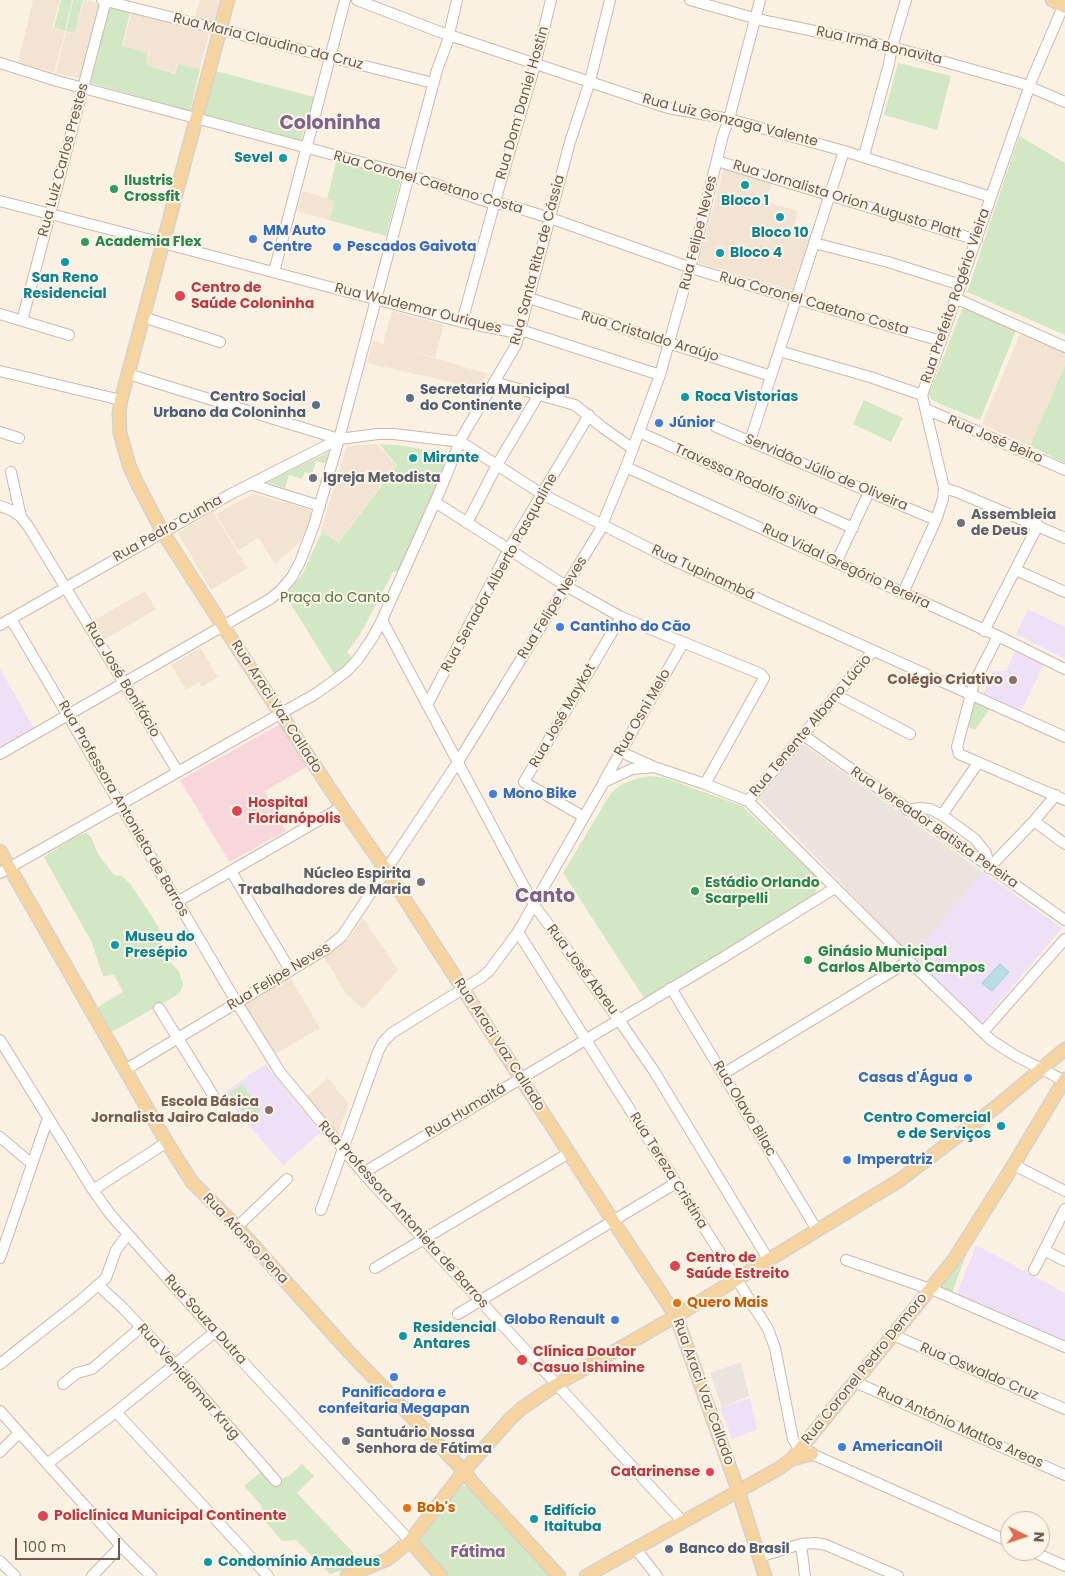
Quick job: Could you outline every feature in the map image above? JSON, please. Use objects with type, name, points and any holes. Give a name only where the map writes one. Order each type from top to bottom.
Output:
[{"type":"main road","name":"Rua Araci Vaz Callado","points":[[228,0],[121,400],[119,424],[122,446],[137,483],[162,531],[342,807],[386,870],[462,990],[676,1316],[738,1490],[765,1576]]},
{"type":"main road","name":"Rua Afonso Pena","points":[[0,851],[5,871],[125,1070],[166,1142],[192,1182],[237,1228],[348,1351],[464,1471],[559,1576]]},
{"type":"main road","points":[[347,1576],[388,1559],[410,1541],[464,1471],[522,1408],[556,1385],[676,1316],[909,1174],[996,1107],[1065,1049]]},
{"type":"main road","name":"Rua Coronel Pedro Demoro","points":[[807,1451],[855,1382],[957,1254],[1065,1080]]},
{"type":"main road","points":[[586,1576],[738,1490],[778,1470],[792,1459],[807,1451]]},
{"type":"main road","name":"Rua Souza Dutra","points":[[410,1541],[441,1576]]},
{"type":"street","name":"Rua Maria Claudino da Cruz","points":[[105,0],[433,84]]},
{"type":"street","name":"Rua Luiz Carlos Prestes","points":[[22,321],[105,0]]},
{"type":"street","points":[[274,272],[345,0]]},
{"type":"street","name":"Rua Luiz Gonzaga Valente","points":[[357,0],[535,65],[590,81],[668,108],[729,119],[844,150],[991,197]]},
{"type":"street","points":[[0,754],[270,599],[292,577],[307,546],[320,506],[457,0]]},
{"type":"street","name":"Rua Dom Daniel Hostin","points":[[462,322],[535,65],[551,0]]},
{"type":"street","name":"Rua Santa Rita de Cássia","points":[[5,871],[317,693],[347,671],[366,648],[382,620],[461,442],[513,352],[570,142],[590,81],[610,0]]},
{"type":"street","name":"Rua Irmã Bonavita","points":[[690,0],[754,18],[892,47],[1030,87],[1065,102]]},
{"type":"street","name":"Rua Felipe Neves","points":[[125,1070],[334,943],[342,936],[458,762],[603,525],[633,449],[670,343],[723,135],[729,119],[760,0]]},
{"type":"street","points":[[864,156],[906,0]]},
{"type":"street","name":"Rua Prefeito Rogério Vieira","points":[[903,593],[936,520],[943,499],[944,488],[922,395],[1061,4]]},
{"type":"street","name":"Rua Coronel Caetano Costa","points":[[0,62],[83,88],[409,176],[491,203],[550,218],[690,267],[941,341]]},
{"type":"street","points":[[750,441],[844,150]]},
{"type":"street","name":"Rua Jornalista Orion Augusto Platt","points":[[717,161],[977,240]]},
{"type":"street","name":"Rua Waldemar Ouriques","points":[[0,201],[462,322],[527,332],[660,375]]},
{"type":"street","points":[[814,243],[888,262],[961,285]]},
{"type":"street","name":"Rua Cristaldo Araújo","points":[[529,298],[771,376]]},
{"type":"street","points":[[956,298],[1065,347]]},
{"type":"street","points":[[0,314],[69,335]]},
{"type":"street","points":[[143,318],[220,342]]},
{"type":"street","points":[[779,351],[870,377],[922,395]]},
{"type":"street","points":[[0,371],[121,400]]},
{"type":"street","points":[[128,374],[339,439]]},
{"type":"street","points":[[494,382],[575,405],[633,449]]},
{"type":"street","points":[[467,523],[497,465],[539,394]]},
{"type":"street","name":"Rua José Beiro","points":[[926,409],[1065,470]]},
{"type":"street","name":"Rua Senador Alberto Pasqualine","points":[[427,705],[509,549],[589,415]]},
{"type":"street","name":"Servidão Júlio de Oliveira","points":[[716,426],[936,520]]},
{"type":"street","points":[[0,432],[19,438]]},
{"type":"street","name":"Travessa Rodolfo Silva","points":[[639,432],[853,528]]},
{"type":"street","name":"Rua Tupinambá","points":[[339,439],[394,434],[461,442],[542,494],[666,557],[1065,737]]},
{"type":"street","name":"Rua Pedro Cunha","points":[[0,625],[162,531],[339,439]]},
{"type":"street","name":"Rua Vidal Gregório Pereira","points":[[626,467],[1065,668]]},
{"type":"street","points":[[10,472],[21,517]]},
{"type":"street","points":[[250,484],[320,506]]},
{"type":"street","points":[[944,488],[1038,525],[1065,538]]},
{"type":"street","points":[[836,563],[869,492]]},
{"type":"street","points":[[435,502],[566,586],[621,617],[761,674],[764,678],[705,784]]},
{"type":"street","points":[[0,506],[21,517]]},
{"type":"street","name":"Rua José Bonifácio","points":[[21,517],[178,772]]},
{"type":"street","points":[[984,631],[1038,525]]},
{"type":"street","points":[[1016,570],[1065,592]]},
{"type":"street","name":"Rua José Maykot","points":[[584,816],[524,782],[621,617]]},
{"type":"street","name":"Rua Professora Antonieta de Barros","points":[[11,619],[236,1003],[280,1072],[362,1173],[683,1522]]},
{"type":"street","name":"Rua José Abreu","points":[[382,620],[534,905],[619,1020],[659,1078],[768,1259]]},
{"type":"street","points":[[989,868],[1034,821],[1061,798],[959,754],[957,747],[970,695],[982,664],[998,636]]},
{"type":"street","name":"Rua Osni Melo","points":[[321,1210],[342,1148],[383,1042],[392,1033],[482,978],[489,971],[518,932],[534,905],[683,643]]},
{"type":"street","name":"Rua Tenente Albano Lúcio","points":[[748,801],[873,651]]},
{"type":"street","points":[[836,695],[910,734]]},
{"type":"street","name":"Rua Vereador Batista Pereira","points":[[803,735],[1065,920]]},
{"type":"street","points":[[621,752],[654,767],[748,801],[983,1032],[1005,1050],[1065,1080]]},
{"type":"street","points":[[942,816],[978,763]]},
{"type":"street","points":[[604,782],[632,769],[654,767]]},
{"type":"street","points":[[177,902],[342,807]]},
{"type":"street","points":[[907,810],[919,808],[930,810],[942,816],[979,842],[986,853],[989,868]]},
{"type":"street","points":[[1034,821],[1065,844]]},
{"type":"street","points":[[231,871],[290,970]]},
{"type":"street","name":"Rua Humaitá","points":[[362,1173],[724,957],[835,888]]},
{"type":"street","name":"Rua Tereza Cristina","points":[[518,932],[772,1338],[793,1439],[796,1444],[807,1451]]},
{"type":"street","points":[[983,1032],[1065,939]]},
{"type":"street","points":[[723,1074],[909,961]]},
{"type":"street","name":"Rua Olavo Bilac","points":[[671,988],[817,1230]]},
{"type":"street","points":[[159,1008],[213,1095]]},
{"type":"street","name":"Rua Souza Dutra","points":[[0,1040],[93,1190],[110,1214],[215,1332],[410,1541]]},
{"type":"street","points":[[0,1258],[48,1118]]},
{"type":"street","points":[[0,1137],[32,1164]]},
{"type":"street","points":[[93,1190],[166,1142]]},
{"type":"street","points":[[375,1268],[569,1153]]},
{"type":"street","points":[[1014,1165],[1065,1191]]},
{"type":"street","points":[[237,1228],[287,1178]]},
{"type":"street","points":[[458,1314],[676,1183]]},
{"type":"street","points":[[1034,1270],[1065,1209]]},
{"type":"street","points":[[0,1364],[98,1286],[109,1273],[116,1250],[128,1234]]},
{"type":"street","points":[[1044,1250],[1065,1261]]},
{"type":"street","points":[[846,1260],[930,1289],[1065,1347]]},
{"type":"street","name":"Rua Venidiomar Krug","points":[[98,1286],[141,1327],[276,1481]]},
{"type":"street","points":[[63,1384],[77,1374],[92,1369],[141,1327]]},
{"type":"street","points":[[47,1464],[116,1412],[215,1332]]},
{"type":"street","name":"Rua Oswaldo Cruz","points":[[893,1335],[1065,1409]]},
{"type":"street","name":"Rua Antônio Mattos Areas","points":[[855,1382],[1065,1475]]},
{"type":"street","points":[[0,1411],[121,1546],[152,1576]]},
{"type":"street","points":[[116,1412],[268,1576]]},
{"type":"street","points":[[0,1452],[20,1433]]},
{"type":"street","points":[[807,1451],[1000,1538]]},
{"type":"street","points":[[760,1558],[801,1544],[815,1542],[826,1544],[898,1576]]},
{"type":"street","points":[[801,1544],[805,1576]]},
{"type":"street","points":[[92,1576],[121,1546]]},
{"type":"street","points":[[635,1548],[656,1576]]},
{"type":"street","points":[[1050,1559],[1065,1566]]},
{"type":"street","points":[[0,1561],[15,1576]]},
{"type":"shaded area","points":[[33,0],[60,0],[52,28],[65,32],[54,72],[18,63]]},
{"type":"shaded area","points":[[84,0],[100,4],[86,64],[77,62],[85,64],[82,79],[56,73],[66,32],[75,34]]},
{"type":"shaded area","points":[[200,0],[220,0],[214,23],[195,18]]},
{"type":"shaded area","points":[[131,13],[209,33],[200,69],[177,64],[175,73],[146,65],[152,42],[148,53],[123,46]]},
{"type":"shaded area","points":[[724,169],[772,183],[766,202],[798,211],[793,230],[811,236],[792,290],[698,263]]},
{"type":"shaded area","points":[[303,191],[335,201],[329,220],[297,211]]},
{"type":"shaded area","points":[[392,311],[444,325],[435,357],[410,351],[488,374],[477,388],[367,363],[373,341],[383,344]]},
{"type":"shaded area","points":[[1020,334],[1065,352],[1065,365],[1030,446],[982,424]]},
{"type":"shaded area","points":[[377,444],[396,465],[339,541],[321,531],[347,446]]},
{"type":"shaded area","points":[[253,494],[309,509],[311,514],[306,536],[275,564],[258,537],[238,551],[216,514]]},
{"type":"shaded area","points":[[213,512],[247,568],[211,590],[178,533]]},
{"type":"shaded area","points":[[145,591],[156,609],[104,640],[93,621]]},
{"type":"shaded area","name":"Colégio Criativo","points":[[1028,609],[1065,627],[1065,659],[1016,634]]},
{"type":"shaded area","points":[[200,648],[218,677],[202,687],[199,682],[186,690],[171,665]]},
{"type":"shaded area","name":"Colégio Criativo","points":[[1017,648],[1045,662],[1021,711],[983,695],[993,671],[1006,671]]},
{"type":"shaded area","points":[[0,669],[34,728],[0,747]]},
{"type":"shaded area","name":"Hospital Florianópolis","points":[[282,723],[309,765],[265,791],[286,831],[229,862],[180,780]]},
{"type":"shaded area","points":[[803,744],[983,872],[913,957],[758,798]]},
{"type":"shaded area","points":[[983,872],[1062,928],[982,1023],[913,957]]},
{"type":"shaded area","points":[[363,918],[398,970],[363,1009],[346,994],[323,955],[348,940]]},
{"type":"shaded area","points":[[289,975],[320,1028],[274,1055],[243,1004]]},
{"type":"shaded area","name":"Escola Básica Jornalista Jairo Calado","points":[[265,1064],[321,1132],[283,1165],[222,1094]]},
{"type":"shaded area","points":[[328,1078],[349,1104],[337,1135],[306,1097]]},
{"type":"shaded area","points":[[976,1245],[1065,1293],[1065,1342],[957,1294]]},
{"type":"shaded area","points":[[741,1362],[749,1396],[722,1407],[710,1373]]},
{"type":"shaded area","points":[[750,1398],[757,1430],[732,1439],[720,1408]]},
{"type":"green space","points":[[61,0],[72,0],[65,31],[54,28]]},
{"type":"green space","points":[[73,0],[83,0],[75,33],[66,31]]},
{"type":"green space","points":[[109,6],[130,12],[122,46],[148,53],[146,65],[175,74],[178,64],[200,69],[190,111],[91,83]]},
{"type":"green space","points":[[898,63],[951,76],[937,130],[884,115]]},
{"type":"green space","points":[[216,71],[314,97],[301,140],[204,114]]},
{"type":"green space","points":[[1019,136],[1065,163],[1065,335],[967,292]]},
{"type":"green space","points":[[336,162],[401,179],[386,236],[329,220],[335,201],[327,199]]},
{"type":"green space","points":[[963,307],[1016,330],[980,420],[938,403],[931,399],[929,394]]},
{"type":"green space","points":[[1065,365],[1065,463],[1030,446]]},
{"type":"green space","points":[[864,400],[903,418],[891,442],[853,424]]},
{"type":"green space","name":"Praça do Canto","points":[[379,444],[398,445],[449,454],[451,456],[398,571],[393,572],[361,633],[347,652],[353,658],[335,675],[285,595],[302,575],[322,532],[339,542],[397,465]]},
{"type":"green space","points":[[327,453],[330,455],[327,464],[316,461],[312,474],[305,472],[302,479],[289,475],[285,488],[267,482]]},
{"type":"green space","points":[[975,702],[990,709],[975,730],[968,727]]},
{"type":"green space","name":"Estádio Orlando Scarpelli","points":[[650,776],[665,778],[742,806],[815,875],[817,887],[815,895],[805,902],[644,998],[563,873],[611,793],[622,784]]},
{"type":"green space","points":[[86,833],[91,837],[98,854],[114,875],[122,876],[131,885],[153,918],[162,934],[161,943],[171,963],[179,971],[183,985],[179,994],[112,1032],[98,1007],[123,992],[114,975],[103,976],[92,943],[44,857],[75,837]]},
{"type":"green space","points":[[242,1084],[261,1111],[248,1120],[229,1093]]},
{"type":"green space","points":[[964,1253],[966,1255],[952,1293],[938,1286]]},
{"type":"green space","points":[[302,1464],[314,1476],[297,1493],[364,1564],[330,1574],[296,1540],[282,1541],[265,1521],[261,1505],[244,1486],[261,1472],[272,1484],[290,1475]]},
{"type":"green space","points":[[463,1485],[470,1489],[544,1570],[550,1572],[553,1576],[447,1576],[414,1542]]},
{"type":"water","points":[[1000,964],[1009,972],[992,991],[982,983]]},
{"type":"place","name":"Sevel","points":[[283,158]]},
{"type":"place","name":"Bloco 1","points":[[745,185]]},
{"type":"place","name":"Ilustris Crossfit","points":[[114,189]]},
{"type":"place","name":"Bloco 10","points":[[780,217]]},
{"type":"place","name":"MM Auto Centre","points":[[253,239]]},
{"type":"place","name":"Academia Flex","points":[[85,242]]},
{"type":"place","name":"Pescados Gaivota","points":[[337,247]]},
{"type":"place","name":"Bloco 4","points":[[720,253]]},
{"type":"place","name":"San Reno Residencial","points":[[65,262]]},
{"type":"place","name":"Centro de Saúde Coloninha","points":[[180,296]]},
{"type":"place","name":"Roca Vistorias","points":[[685,397]]},
{"type":"place","name":"Secretaria Municipal do Continente","points":[[410,398]]},
{"type":"place","name":"Centro Social Urbano da Coloninha","points":[[316,405]]},
{"type":"place","name":"Júnior","points":[[659,423]]},
{"type":"place","name":"Mirante","points":[[413,458]]},
{"type":"place","name":"Igreja Metodista","points":[[313,478]]},
{"type":"place","name":"Assembleia de Deus","points":[[961,523]]},
{"type":"place","name":"Cantinho do Cão","points":[[560,627]]},
{"type":"place","name":"Colégio Criativo","points":[[1013,680]]},
{"type":"place","name":"Mono Bike","points":[[493,794]]},
{"type":"place","name":"Hospital Florianópolis","points":[[237,811]]},
{"type":"place","name":"Núcleo Espirita Trabalhadores de Maria","points":[[421,882]]},
{"type":"place","name":"Estádio Orlando Scarpelli","points":[[695,891]]},
{"type":"place","name":"Museu do Presépio","points":[[115,945]]},
{"type":"place","name":"Ginásio Municipal Carlos Alberto Campos","points":[[808,960]]},
{"type":"place","name":"Casas d'Água","points":[[968,1078]]},
{"type":"place","name":"Escola Básica Jornalista Jairo Calado","points":[[269,1110]]},
{"type":"place","name":"Centro Comercial e de Serviços","points":[[1001,1126]]},
{"type":"place","name":"Imperatriz","points":[[847,1160]]},
{"type":"place","name":"Centro de Saúde Estreito","points":[[675,1266]]},
{"type":"place","name":"Quero Mais","points":[[677,1303]]},
{"type":"place","name":"Globo Renault","points":[[615,1320]]},
{"type":"place","name":"Residencial Antares","points":[[403,1336]]},
{"type":"place","name":"Clínica Doutor Casuo Ishimine","points":[[522,1360]]},
{"type":"place","name":"Panificadora e confeitaria Megapan","points":[[394,1377]]},
{"type":"place","name":"Santuário Nossa Senhora de Fátima","points":[[346,1441]]},
{"type":"place","name":"AmericanOil","points":[[842,1447]]},
{"type":"place","name":"Catarinense","points":[[710,1472]]},
{"type":"place","name":"Bob's","points":[[407,1508]]},
{"type":"place","name":"Policlínica Municipal Continente","points":[[43,1516]]},
{"type":"place","name":"Edifício Itaituba","points":[[534,1519]]},
{"type":"place","name":"Banco do Brasil","points":[[669,1549]]},
{"type":"place","name":"Condomínio Amadeus","points":[[208,1562]]},
{"type":"district","name":"Coloninha","points":[[330,124]]},
{"type":"district","name":"Canto","points":[[545,897]]},
{"type":"district","name":"Fátima","points":[[478,1553]]}]
